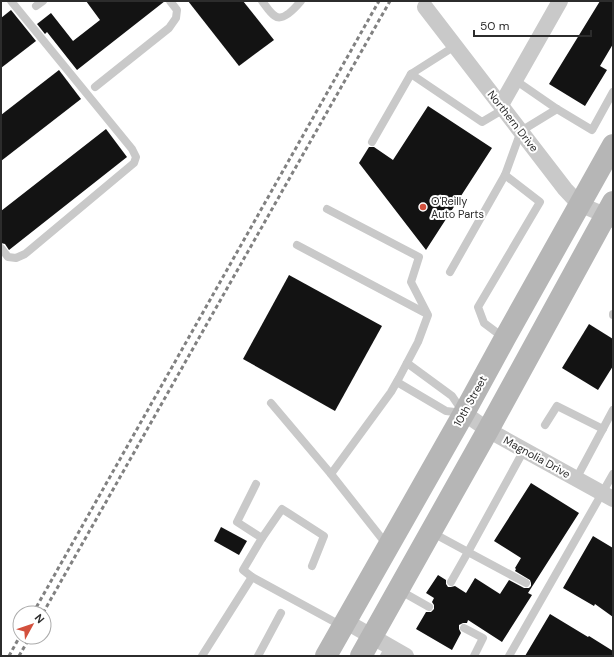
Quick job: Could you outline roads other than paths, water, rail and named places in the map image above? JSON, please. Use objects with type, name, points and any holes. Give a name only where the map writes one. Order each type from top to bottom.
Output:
[{"type":"main road","name":"10th Street","points":[[326,656],[464,413],[613,145]]},
{"type":"main road","points":[[562,235],[581,228],[611,212]]},
{"type":"main road","points":[[361,656],[381,646],[398,590],[611,212]]},
{"type":"street","points":[[502,107],[515,80],[560,1]]},
{"type":"street","name":"Northern Drive","points":[[425,7],[565,189],[579,204],[611,212]]},
{"type":"street","name":"Magnolia Drive","points":[[464,413],[488,430],[608,496]]},
{"type":"street","points":[[344,623],[381,646],[406,656]]},
{"type":"lane","points":[[1,248],[8,257],[16,258],[25,254],[134,163],[136,157],[132,149],[12,1]]},
{"type":"lane","points":[[95,87],[169,28],[176,18],[177,10],[170,1]]},
{"type":"lane","points":[[262,1],[272,14],[279,18],[285,16],[301,1]]},
{"type":"lane","points":[[372,142],[410,74],[455,46]]},
{"type":"lane","points":[[410,74],[482,122],[502,107]]},
{"type":"lane","points":[[515,80],[557,109],[592,130],[613,92]]},
{"type":"lane","points":[[450,272],[505,175],[520,131],[557,109]]},
{"type":"lane","points":[[505,175],[540,202],[478,307],[484,323],[505,338]]},
{"type":"lane","points":[[327,209],[419,257],[411,282],[428,315],[418,342],[397,382],[331,474]]},
{"type":"lane","points":[[297,245],[428,315]]},
{"type":"lane","points":[[407,363],[452,396],[464,413]]},
{"type":"lane","points":[[397,382],[446,411],[464,413]]},
{"type":"lane","points":[[271,403],[331,474],[388,546]]},
{"type":"lane","points":[[545,425],[557,406],[603,429]]},
{"type":"lane","points":[[576,478],[613,410]]},
{"type":"lane","points":[[451,582],[524,450]]},
{"type":"lane","points":[[509,656],[608,496],[613,474]]},
{"type":"lane","points":[[256,484],[237,522],[262,538]]},
{"type":"lane","points":[[312,566],[324,536],[282,509],[242,570],[252,577],[344,623]]},
{"type":"lane","points":[[430,532],[526,583]]},
{"type":"lane","points":[[202,656],[252,577]]},
{"type":"lane","points":[[398,590],[428,607]]},
{"type":"lane","points":[[258,656],[281,613]]},
{"type":"lane","points":[[464,628],[483,638],[474,656]]},
{"type":"railway","points":[[38,605],[379,1]]},
{"type":"railway","points":[[48,605],[390,1]]},
{"type":"railway","points":[[9,656],[15,645]]},
{"type":"railway","points":[[19,656],[25,645]]},
{"type":"place","name":"O'Reilly Auto Parts","points":[[423,207]]}]
